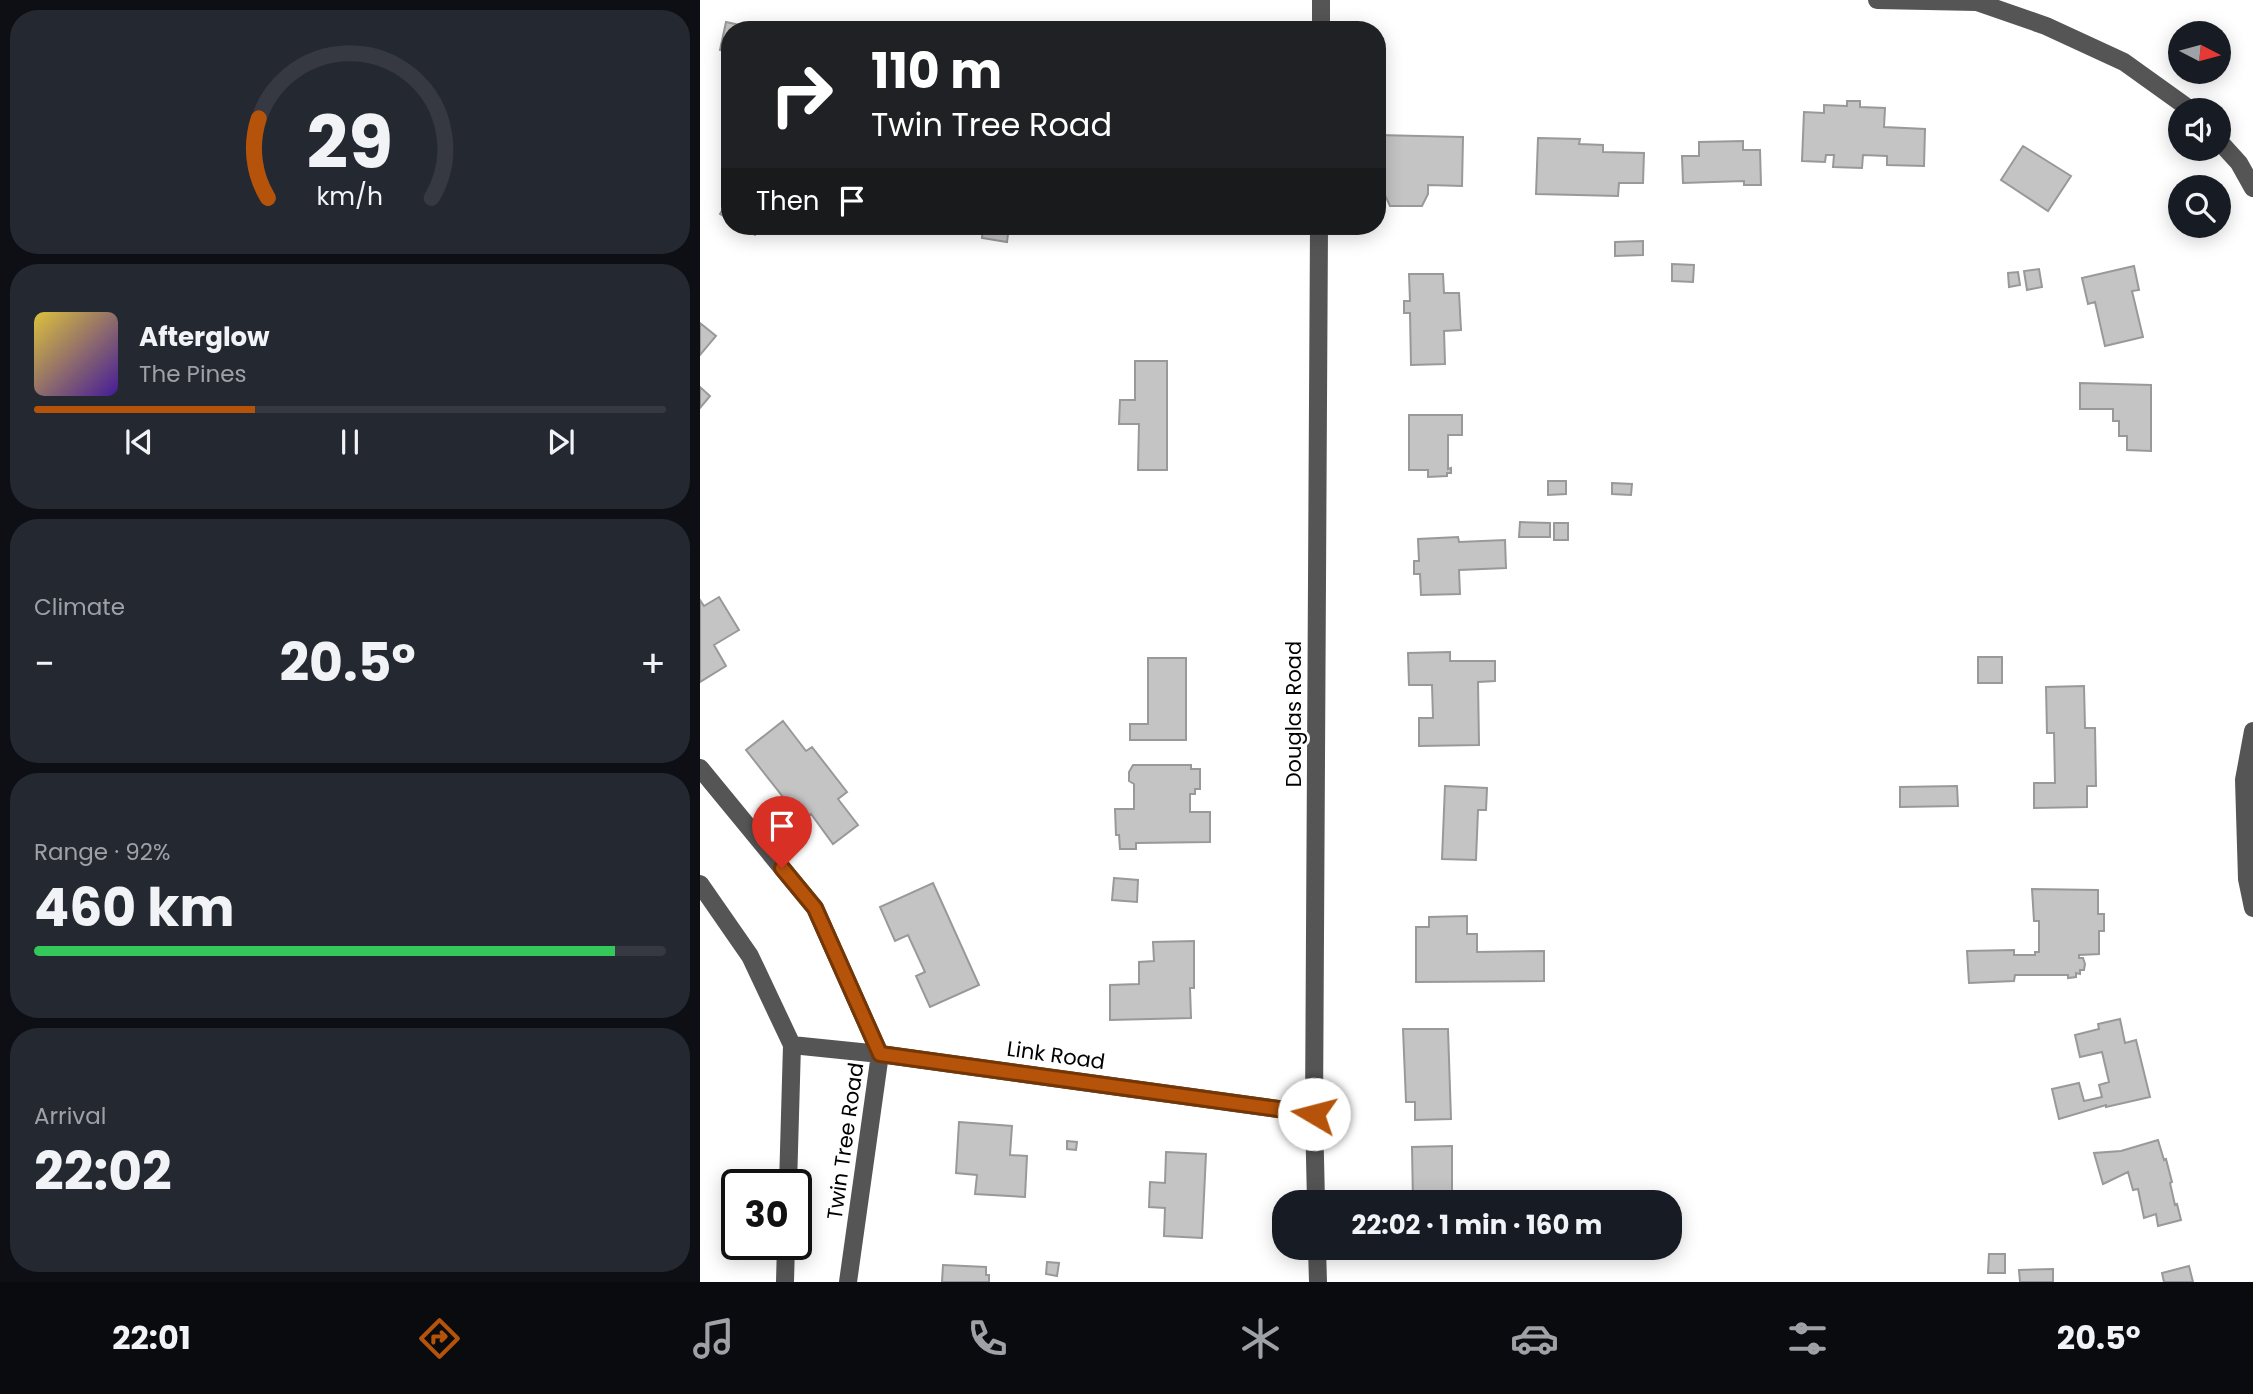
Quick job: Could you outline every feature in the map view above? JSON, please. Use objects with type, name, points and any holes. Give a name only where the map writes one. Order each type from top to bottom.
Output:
[{"type":"street","points":[[1321,0],[1321,21]]},
{"type":"street","points":[[1877,0],[1977,1],[2046,26],[2124,62],[2174,98]]},
{"type":"street","points":[[2231,154],[2253,188]]},
{"type":"street","name":"Douglas Road","points":[[1316,1190],[1319,235]]},
{"type":"street","points":[[2253,731],[2244,780],[2247,879],[2253,908]]},
{"type":"street","name":"Twin Tree Road","points":[[700,768],[815,908],[880,1054],[848,1282]]},
{"type":"street","points":[[700,884],[750,956],[792,1045],[788,1169]]},
{"type":"street","name":"Link Road","points":[[792,1045],[880,1054],[1314,1114]]},
{"type":"street","points":[[785,1282],[786,1260]]},
{"type":"street","points":[[1317,1260],[1318,1282]]},
{"type":"building","points":[[1847,101],[1860,101],[1860,107],[1885,108],[1884,127],[1925,129],[1924,166],[1887,165],[1887,156],[1863,155],[1862,168],[1833,167],[1834,155],[1826,155],[1825,162],[1802,161],[1804,112],[1824,113],[1824,105],[1847,106]]},
{"type":"building","points":[[1386,135],[1463,137],[1462,186],[1428,185],[1428,194],[1422,206],[1390,206],[1386,197]]},
{"type":"building","points":[[1538,138],[1580,139],[1579,144],[1603,145],[1603,152],[1644,153],[1643,183],[1619,183],[1618,196],[1536,194]]},
{"type":"building","points":[[1743,141],[1743,150],[1760,150],[1761,185],[1744,185],[1744,181],[1683,183],[1682,156],[1699,156],[1699,142]]},
{"type":"building","points":[[2023,146],[2071,176],[2048,211],[2001,180]]},
{"type":"building","points":[[982,235],[1008,235],[1007,242],[982,238]]},
{"type":"building","points":[[1643,241],[1643,255],[1615,256],[1615,242]]},
{"type":"building","points":[[1672,264],[1694,265],[1693,282],[1672,281]]},
{"type":"building","points":[[2134,266],[2139,290],[2132,291],[2143,337],[2105,346],[2095,302],[2088,304],[2082,278]]},
{"type":"building","points":[[2039,269],[2042,287],[2027,290],[2024,271]]},
{"type":"building","points":[[2018,272],[2020,285],[2009,287],[2008,273]]},
{"type":"building","points":[[1409,274],[1443,274],[1444,293],[1459,293],[1461,330],[1444,331],[1445,364],[1411,365],[1410,313],[1404,313],[1404,301],[1410,301]]},
{"type":"building","points":[[700,323],[716,336],[700,355]]},
{"type":"building","points":[[1135,361],[1167,361],[1167,470],[1138,470],[1139,424],[1119,424],[1120,400],[1135,400]]},
{"type":"building","points":[[2080,383],[2151,385],[2151,451],[2127,450],[2127,436],[2119,436],[2119,421],[2113,421],[2113,409],[2080,409]]},
{"type":"building","points":[[700,387],[710,396],[700,408]]},
{"type":"building","points":[[1409,415],[1462,415],[1462,435],[1448,435],[1448,469],[1451,468],[1451,473],[1447,473],[1447,476],[1428,477],[1428,470],[1409,470]]},
{"type":"building","points":[[1548,481],[1566,481],[1566,494],[1548,495]]},
{"type":"building","points":[[1612,483],[1632,484],[1631,495],[1612,494]]},
{"type":"building","points":[[1520,522],[1550,523],[1550,537],[1519,537]]},
{"type":"building","points":[[1554,523],[1568,523],[1568,540],[1554,540]]},
{"type":"building","points":[[1458,537],[1459,542],[1505,540],[1506,568],[1459,570],[1460,594],[1421,595],[1420,574],[1414,574],[1414,561],[1419,561],[1418,539]]},
{"type":"building","points":[[719,597],[739,630],[714,645],[726,666],[700,682],[700,600],[704,606]]},
{"type":"building","points":[[1450,652],[1450,661],[1495,661],[1495,681],[1478,682],[1479,745],[1419,746],[1419,718],[1433,718],[1432,685],[1409,685],[1408,653]]},
{"type":"building","points":[[1978,657],[2002,657],[2002,683],[1978,683]]},
{"type":"building","points":[[1148,658],[1186,658],[1186,740],[1130,740],[1130,724],[1148,724]]},
{"type":"building","points":[[2084,686],[2085,728],[2095,728],[2096,786],[2087,786],[2087,807],[2034,808],[2034,783],[2055,783],[2054,733],[2047,733],[2046,687]]},
{"type":"building","points":[[783,721],[806,751],[812,747],[847,792],[838,799],[858,825],[833,844],[811,814],[802,821],[746,750]]},
{"type":"building","points":[[1133,765],[1191,765],[1191,769],[1200,769],[1200,789],[1195,789],[1195,794],[1190,794],[1190,812],[1210,812],[1210,842],[1136,843],[1136,849],[1120,849],[1119,835],[1116,835],[1115,809],[1134,809],[1134,784],[1129,781],[1129,772]]},
{"type":"building","points":[[1445,786],[1487,788],[1486,810],[1478,810],[1476,860],[1442,859]]},
{"type":"building","points":[[1957,786],[1958,806],[1900,807],[1900,787]]},
{"type":"building","points":[[1114,878],[1138,880],[1137,902],[1112,900]]},
{"type":"building","points":[[933,883],[979,985],[930,1007],[916,976],[925,972],[908,935],[895,941],[880,907]]},
{"type":"building","points":[[2032,889],[2098,890],[2098,914],[2104,914],[2104,931],[2099,931],[2099,954],[2079,955],[2085,964],[2084,970],[2080,970],[2080,974],[2076,973],[2076,977],[2015,975],[2014,981],[1969,983],[1967,951],[2014,950],[2014,955],[2035,955],[2035,952],[2039,952],[2039,921],[2034,921]]},
{"type":"building","points":[[1467,916],[1467,934],[1477,934],[1477,952],[1544,951],[1544,981],[1416,982],[1416,927],[1429,927],[1429,917]]},
{"type":"building","points":[[1194,941],[1194,988],[1190,988],[1191,1018],[1110,1020],[1110,985],[1139,984],[1139,962],[1154,961],[1153,942]]},
{"type":"building","points":[[2120,1019],[2125,1043],[2136,1040],[2150,1097],[2106,1105],[2059,1119],[2052,1089],[2079,1083],[2084,1101],[2102,1097],[2099,1085],[2109,1082],[2102,1052],[2080,1057],[2075,1035],[2099,1029],[2098,1024]]},
{"type":"building","points":[[1403,1029],[1448,1029],[1451,1119],[1415,1120],[1415,1102],[1406,1102]]},
{"type":"building","points":[[959,1122],[1012,1126],[1010,1155],[1027,1156],[1025,1197],[975,1194],[977,1175],[956,1173]]},
{"type":"building","points":[[2158,1140],[2164,1160],[2166,1159],[2175,1205],[2177,1204],[2181,1220],[2158,1226],[2156,1214],[2144,1218],[2138,1189],[2133,1190],[2128,1172],[2103,1184],[2094,1153],[2121,1151]]},
{"type":"building","points":[[1067,1141],[1077,1142],[1076,1150],[1067,1149]]},
{"type":"building","points":[[1452,1146],[1452,1190],[1413,1190],[1412,1147]]},
{"type":"building","points":[[1166,1152],[1206,1154],[1202,1238],[1164,1236],[1165,1208],[1149,1207],[1150,1182],[1165,1183]]},
{"type":"building","points":[[1989,1254],[2005,1254],[2005,1273],[1988,1273]]},
{"type":"building","points":[[1047,1262],[1059,1263],[1057,1276],[1046,1274]]},
{"type":"building","points":[[943,1265],[986,1267],[989,1282],[942,1282]]},
{"type":"building","points":[[2189,1266],[2193,1282],[2164,1282],[2162,1273]]},
{"type":"building","points":[[2053,1269],[2053,1282],[2020,1282],[2019,1270]]},
{"type":"route","points":[[782,868],[815,908],[880,1054],[1314,1114]]}]
